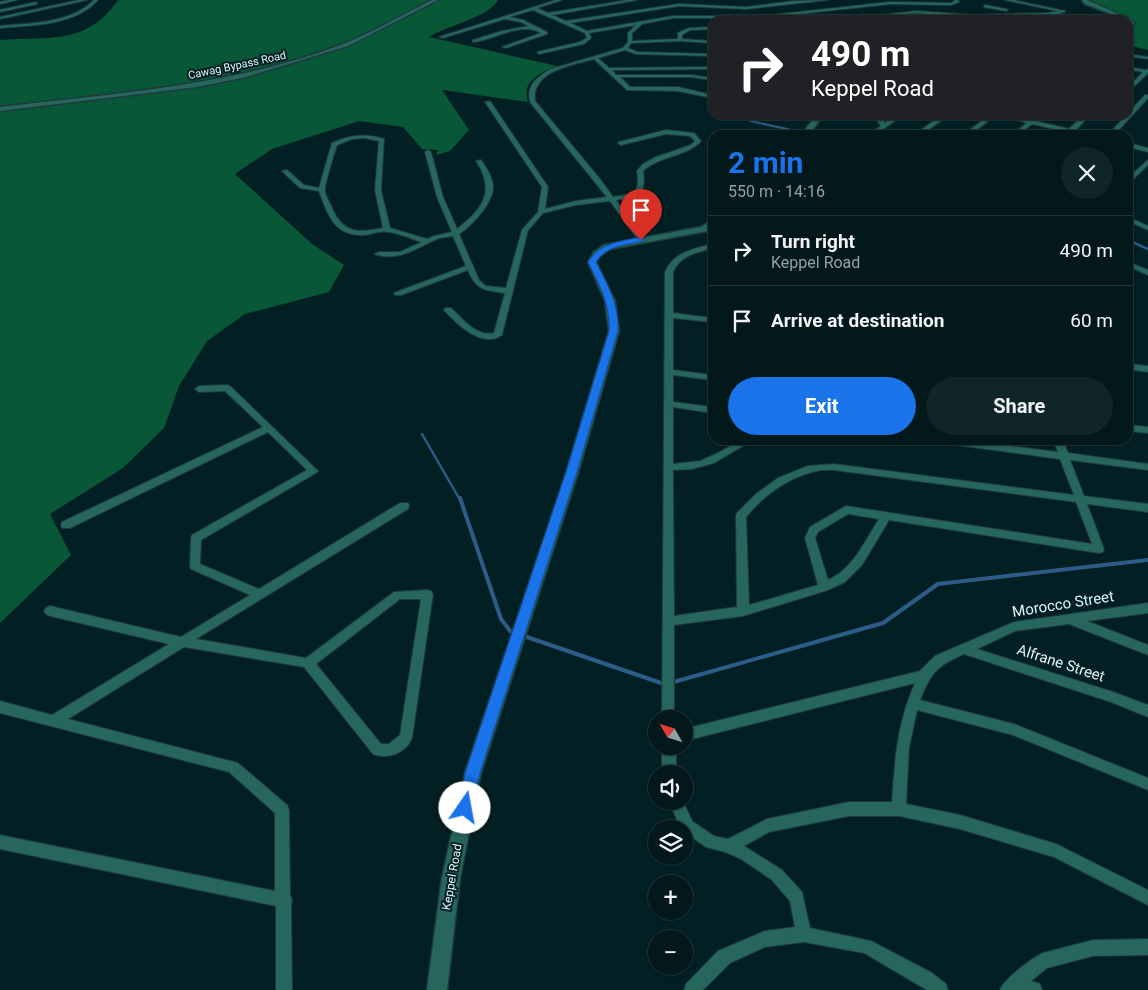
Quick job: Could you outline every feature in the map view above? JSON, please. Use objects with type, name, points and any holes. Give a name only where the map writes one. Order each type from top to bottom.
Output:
[{"type":"street","points":[[1,3],[15,0]]},
{"type":"street","points":[[64,0],[89,7]]},
{"type":"street","points":[[0,18],[85,0]]},
{"type":"street","points":[[0,27],[69,16],[89,7],[96,0]]},
{"type":"street","name":"Cawag Bypass Road","points":[[0,109],[196,85],[244,76],[292,63],[346,45],[382,29],[436,0]]},
{"type":"street","points":[[441,37],[560,0]]},
{"type":"street","points":[[578,9],[601,0]]},
{"type":"street","points":[[549,14],[635,0]]},
{"type":"street","points":[[768,0],[800,2]]},
{"type":"street","points":[[568,22],[679,5],[747,8],[826,0]]},
{"type":"street","points":[[885,0],[890,3]]},
{"type":"street","points":[[920,0],[926,4]]},
{"type":"street","points":[[788,15],[890,3],[951,4],[957,2],[956,0]]},
{"type":"street","points":[[1006,0],[1064,11]]},
{"type":"street","points":[[1084,0],[1116,15]]},
{"type":"street","points":[[855,1],[873,5]]},
{"type":"street","points":[[0,11],[42,2]]},
{"type":"street","points":[[1,3],[42,18]]},
{"type":"street","points":[[1056,5],[1064,11]]},
{"type":"street","points":[[984,6],[1016,14]]},
{"type":"street","points":[[0,27],[89,7]]},
{"type":"street","points":[[533,8],[588,32],[688,16],[708,16]]},
{"type":"street","points":[[994,15],[1049,14],[1064,11]]},
{"type":"street","points":[[888,15],[916,12],[958,15]]},
{"type":"street","points":[[67,25],[73,19],[69,16]]},
{"type":"street","points":[[502,17],[534,27],[546,33],[504,47]]},
{"type":"street","points":[[625,49],[630,42],[630,33],[640,23]]},
{"type":"street","points":[[475,41],[498,33],[534,27]]},
{"type":"street","points":[[680,40],[680,34],[684,31],[708,28]]},
{"type":"street","points":[[539,54],[582,43],[589,38],[588,32]]},
{"type":"street","points":[[630,42],[680,40],[708,42]]},
{"type":"street","points":[[641,240],[598,180],[532,101],[530,95],[532,85],[545,74],[625,49],[636,53],[708,55]]},
{"type":"street","points":[[1133,56],[1148,58]]},
{"type":"street","points":[[596,57],[631,90],[678,90],[708,95]]},
{"type":"street","points":[[609,69],[708,68]]},
{"type":"street","points":[[1133,69],[1147,71]]},
{"type":"street","points":[[1133,86],[1147,71]]},
{"type":"street","points":[[616,76],[692,76],[708,78]]},
{"type":"street","points":[[1141,95],[1148,96]]},
{"type":"street","points":[[1133,112],[1148,96]]},
{"type":"street","points":[[448,310],[477,335],[488,338],[498,335],[525,230],[541,212],[545,187],[488,102]]},
{"type":"street","points":[[808,130],[816,120]]},
{"type":"street","points":[[880,120],[884,126]]},
{"type":"street","points":[[878,130],[893,120]]},
{"type":"street","points":[[924,130],[939,120]]},
{"type":"street","points":[[973,130],[986,120]]},
{"type":"street","points":[[1023,120],[1059,130]]},
{"type":"street","points":[[1022,130],[1033,120]]},
{"type":"street","points":[[1072,130],[1082,120]]},
{"type":"street","points":[[1116,130],[1125,120]]},
{"type":"street","points":[[541,212],[576,203],[633,196],[640,192],[642,186],[640,171],[646,165],[657,158],[689,148],[698,141],[692,134],[676,131],[654,134],[620,143]]},
{"type":"street","points":[[387,229],[378,190],[382,140],[372,136],[360,136],[348,138],[334,144],[322,190],[330,216],[344,230],[363,234],[387,229],[428,242]]},
{"type":"street","points":[[1133,146],[1148,150]]},
{"type":"street","points":[[428,152],[440,197],[476,282],[484,288],[509,291]]},
{"type":"street","points":[[379,254],[391,257],[413,250],[440,236],[455,233],[481,208],[490,193],[491,187],[479,161]]},
{"type":"street","points":[[1133,176],[1148,162]]},
{"type":"street","points":[[285,171],[302,187],[322,190]]},
{"type":"street","points":[[1133,221],[1148,228]]},
{"type":"street","name":"Keppel Road","points":[[436,990],[451,878],[473,773],[572,472],[614,331],[614,313],[610,298],[592,262],[597,254],[607,247],[704,230],[708,227]]},
{"type":"street","points":[[668,710],[669,315],[671,266],[685,255],[708,247]]},
{"type":"street","points":[[1133,266],[1148,273]]},
{"type":"street","points":[[398,293],[469,267]]},
{"type":"street","points":[[669,315],[708,320]]},
{"type":"street","points":[[1133,368],[1148,369]]},
{"type":"street","points":[[669,372],[708,377]]},
{"type":"street","points":[[200,389],[227,388],[313,471],[196,538],[195,566],[259,594]]},
{"type":"street","points":[[669,404],[708,409]]},
{"type":"street","points":[[66,525],[269,428]]},
{"type":"street","points":[[1133,428],[1148,430]]},
{"type":"street","points":[[669,467],[690,468],[705,464],[739,445]]},
{"type":"street","points":[[979,445],[1148,467]]},
{"type":"street","points":[[824,587],[810,538],[814,530],[846,510],[1099,549],[1060,445]]},
{"type":"street","points":[[743,611],[741,516],[748,506],[765,491],[808,468],[834,467],[1148,508]]},
{"type":"street","points":[[55,720],[404,506]]},
{"type":"street","points":[[668,621],[743,611],[824,587],[841,579],[858,562],[886,516]]},
{"type":"street","points":[[50,611],[182,642],[308,663],[378,750],[392,750],[406,738],[427,594],[398,595],[308,663]]},
{"type":"street","name":"Morocco Street","points":[[899,809],[902,748],[912,703],[924,675],[940,660],[1014,626],[1148,608]]},
{"type":"street","points":[[1068,618],[1148,650]]},
{"type":"street","name":"Alfrane Street","points":[[962,649],[1113,697],[1148,711]]},
{"type":"street","points":[[693,733],[924,675]]},
{"type":"street","points":[[912,703],[1014,730],[1148,784]]},
{"type":"street","points":[[0,707],[233,767],[282,810],[285,900],[284,990]]},
{"type":"street","points":[[729,846],[767,826],[776,824],[849,809],[899,809],[960,822],[1056,851],[1148,898]]},
{"type":"street","points":[[680,810],[687,826],[711,842],[729,846],[746,854],[777,875],[797,897],[804,934]]},
{"type":"street","points":[[0,842],[285,900]]},
{"type":"street","points":[[692,990],[724,957],[765,939],[804,934],[866,946],[926,979],[940,990]]},
{"type":"street","points":[[1012,987],[1043,961],[1093,948],[1148,946]]},
{"type":"street","points":[[1012,987],[1034,990]]},
{"type":"green space","points":[[118,0],[498,0],[486,12],[429,37],[557,66],[539,75],[530,83],[527,88],[528,102],[442,90],[469,130],[450,151],[436,155],[438,150],[422,149],[403,127],[359,121],[272,149],[235,174],[312,244],[344,265],[329,292],[245,314],[207,341],[179,386],[164,428],[123,468],[50,514],[71,555],[0,623],[0,40],[51,38],[80,32],[106,15]]},
{"type":"green space","points":[[1090,0],[1148,0],[1148,50],[1133,46],[1133,26],[1136,24],[1133,21],[1133,15],[1124,15],[1091,3]]},
{"type":"waterway","points":[[750,121],[791,130]]},
{"type":"waterway","points":[[1133,242],[1148,249]]},
{"type":"waterway","points":[[422,434],[460,500]]},
{"type":"waterway","points":[[460,498],[501,619],[511,632],[515,633]]},
{"type":"waterway","points":[[670,683],[883,623],[938,584],[1148,560]]},
{"type":"waterway","points":[[521,635],[664,684]]},
{"type":"route","points":[[465,808],[473,773],[572,472],[614,331],[614,313],[610,298],[592,262],[597,254],[607,247],[641,240]]}]
